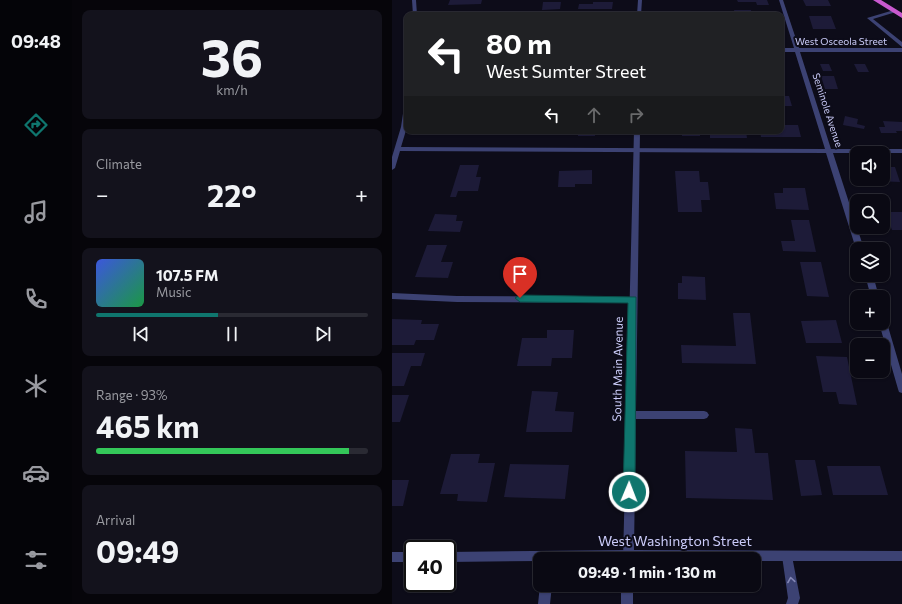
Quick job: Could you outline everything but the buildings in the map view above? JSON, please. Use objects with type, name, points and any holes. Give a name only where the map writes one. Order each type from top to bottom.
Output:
[{"type":"highway","points":[[876,0],[902,16]]},
{"type":"street","points":[[414,0],[415,12]]},
{"type":"street","points":[[639,12],[640,0]]},
{"type":"street","name":"Seminole Avenue","points":[[781,0],[858,242]]},
{"type":"street","points":[[894,11],[869,18],[902,45]]},
{"type":"street","name":"West Osceola Street","points":[[784,50],[902,50]]},
{"type":"street","points":[[392,168],[404,121]]},
{"type":"street","name":"South Main Avenue","points":[[628,552],[632,300],[637,134]]},
{"type":"street","points":[[398,149],[636,149],[902,152]]},
{"type":"street","points":[[392,296],[456,299],[632,300]]},
{"type":"street","points":[[885,330],[902,389]]},
{"type":"street","points":[[630,415],[704,415]]},
{"type":"street","name":"West Washington Street","points":[[761,556],[902,556]]},
{"type":"street","points":[[787,556],[794,598],[792,604]]},
{"type":"street","points":[[392,557],[404,557]]},
{"type":"street","name":"West Washington Street","points":[[456,557],[533,557]]},
{"type":"street","points":[[544,604],[545,592]]},
{"type":"street","points":[[627,592],[627,604]]},
{"type":"route","points":[[520,298],[632,300],[629,492]]}]
